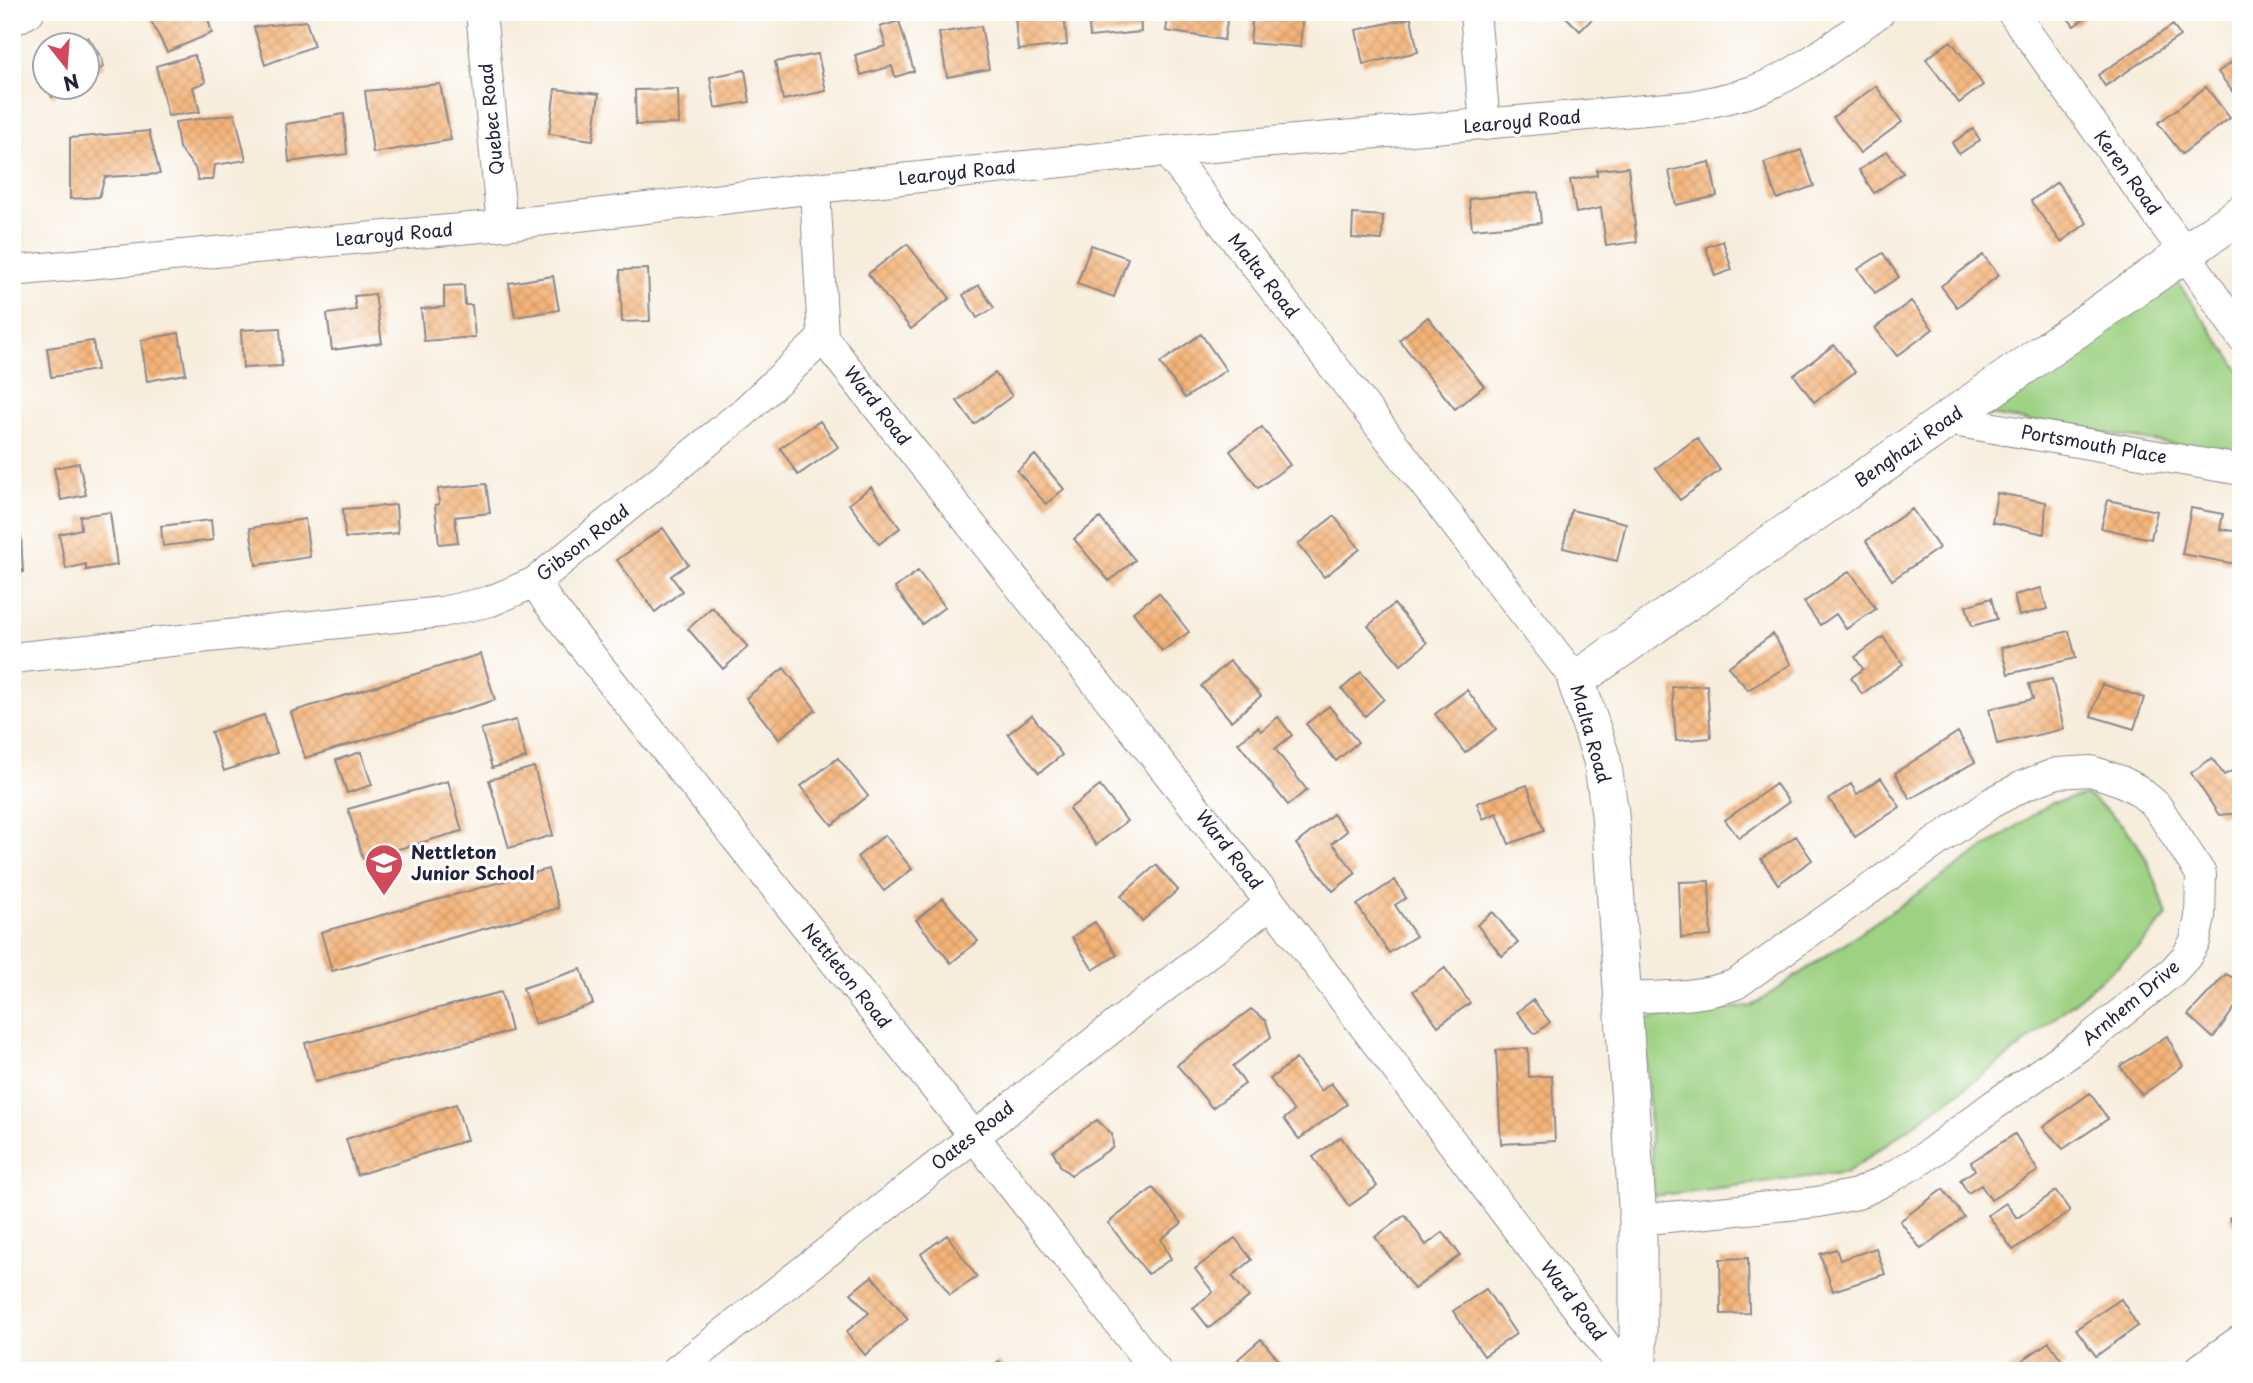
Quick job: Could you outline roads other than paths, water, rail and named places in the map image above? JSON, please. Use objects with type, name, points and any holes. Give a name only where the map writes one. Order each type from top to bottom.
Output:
[{"type":"street","points":[[12,21],[29,12]]},
{"type":"street","name":"Quebec Road","points":[[481,12],[502,225]]},
{"type":"street","points":[[1475,12],[1485,125]]},
{"type":"street","name":"Keren Road","points":[[2012,12],[2241,336]]},
{"type":"street","name":"Learoyd Road","points":[[12,271],[502,225],[815,188],[1167,151],[1692,106],[1750,92],[1807,64],[1868,16]]},
{"type":"street","name":"Malta Road","points":[[1167,151],[1576,680],[1602,760],[1609,804],[1637,1220],[1638,1371]]},
{"type":"street","points":[[815,188],[823,338]]},
{"type":"street","name":"Benghazi Road","points":[[1576,680],[2241,214]]},
{"type":"street","name":"Gibson Road","points":[[12,658],[442,612],[491,601],[535,582],[744,412],[823,338]]},
{"type":"street","name":"Ward Road","points":[[823,338],[1271,903],[1625,1371]]},
{"type":"street","name":"Portsmouth Place","points":[[1947,420],[2241,470]]},
{"type":"street","name":"Nettleton Road","points":[[535,582],[547,601],[974,1135],[1156,1371]]},
{"type":"street","name":"Arnhem Drive","points":[[1622,998],[1691,995],[1715,992],[1736,984],[1991,803],[2025,785],[2057,773],[2091,771],[2138,790],[2156,805],[2201,874],[2200,917],[2194,941],[2186,957],[2172,972],[2085,1042],[1924,1157],[1857,1194],[1818,1202],[1637,1220]]},
{"type":"street","name":"Oates Road","points":[[676,1371],[1271,903]]},
{"type":"street","points":[[2203,1371],[2241,1344]]},
{"type":"place","name":"Nettleton Junior School","points":[[384,897]]}]
